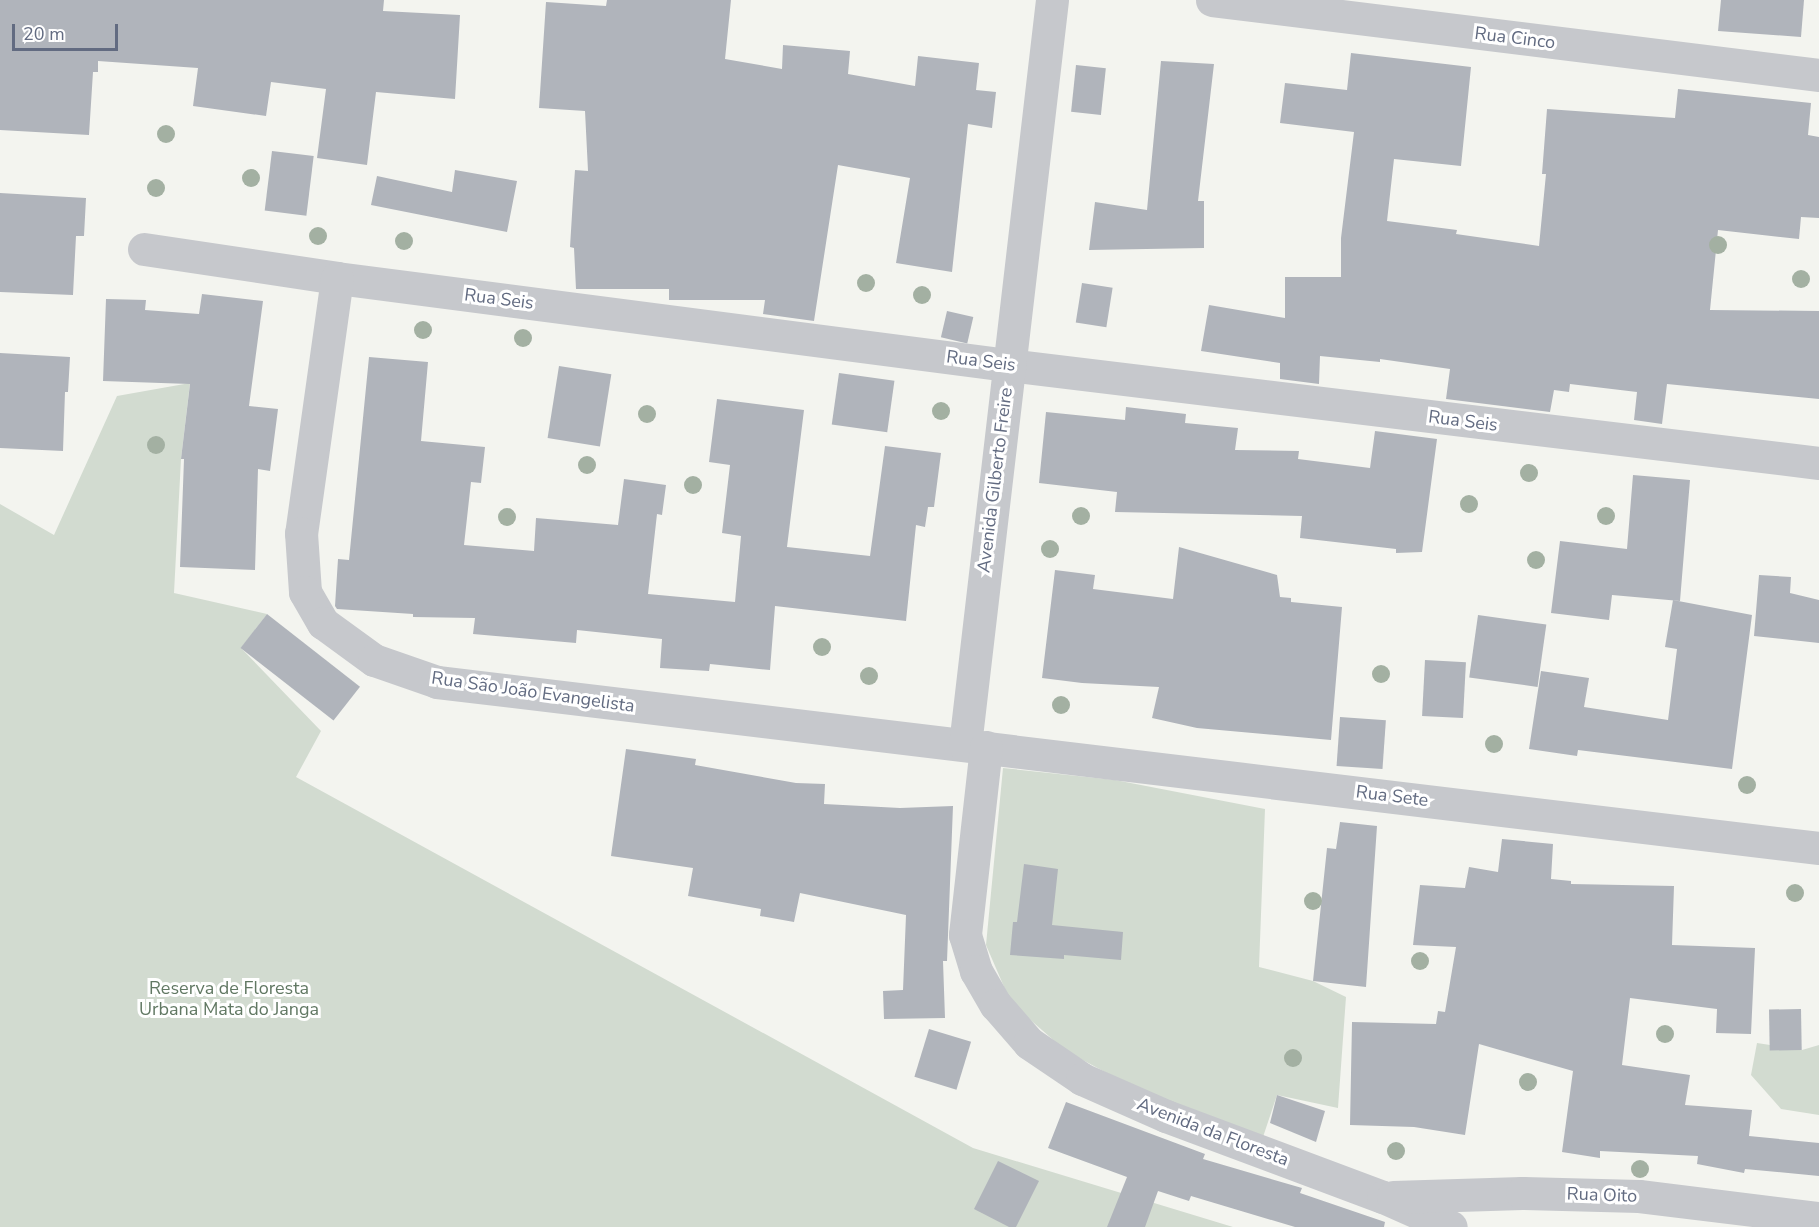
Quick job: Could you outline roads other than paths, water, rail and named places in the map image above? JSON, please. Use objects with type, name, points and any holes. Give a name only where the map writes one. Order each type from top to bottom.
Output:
[{"type":"street","name":"Avenida Gilberto Freire","points":[[996,1005],[976,971],[965,935],[975,746],[1008,365],[1052,0]]},
{"type":"street","name":"Rua Cinco","points":[[1212,0],[1819,75]]},
{"type":"street","name":"Rua Seis","points":[[144,249],[337,278],[1008,365],[1819,464]]},
{"type":"street","name":"Rua São João Evangelista","points":[[337,278],[301,533],[305,592],[323,623],[374,660],[437,682],[975,746]]},
{"type":"street","name":"Rua Sete","points":[[975,746],[1819,848]]},
{"type":"street","name":"Avenida da Floresta","points":[[996,1005],[1029,1043],[1082,1079],[1166,1116],[1383,1197],[1451,1227]]},
{"type":"street","name":"Rua Oito","points":[[1383,1197],[1522,1193],[1639,1196],[1819,1218]]},
{"type":"park label","name":"Reserva de Floresta Urbana Mata do Janga","points":[[229,999]]}]
